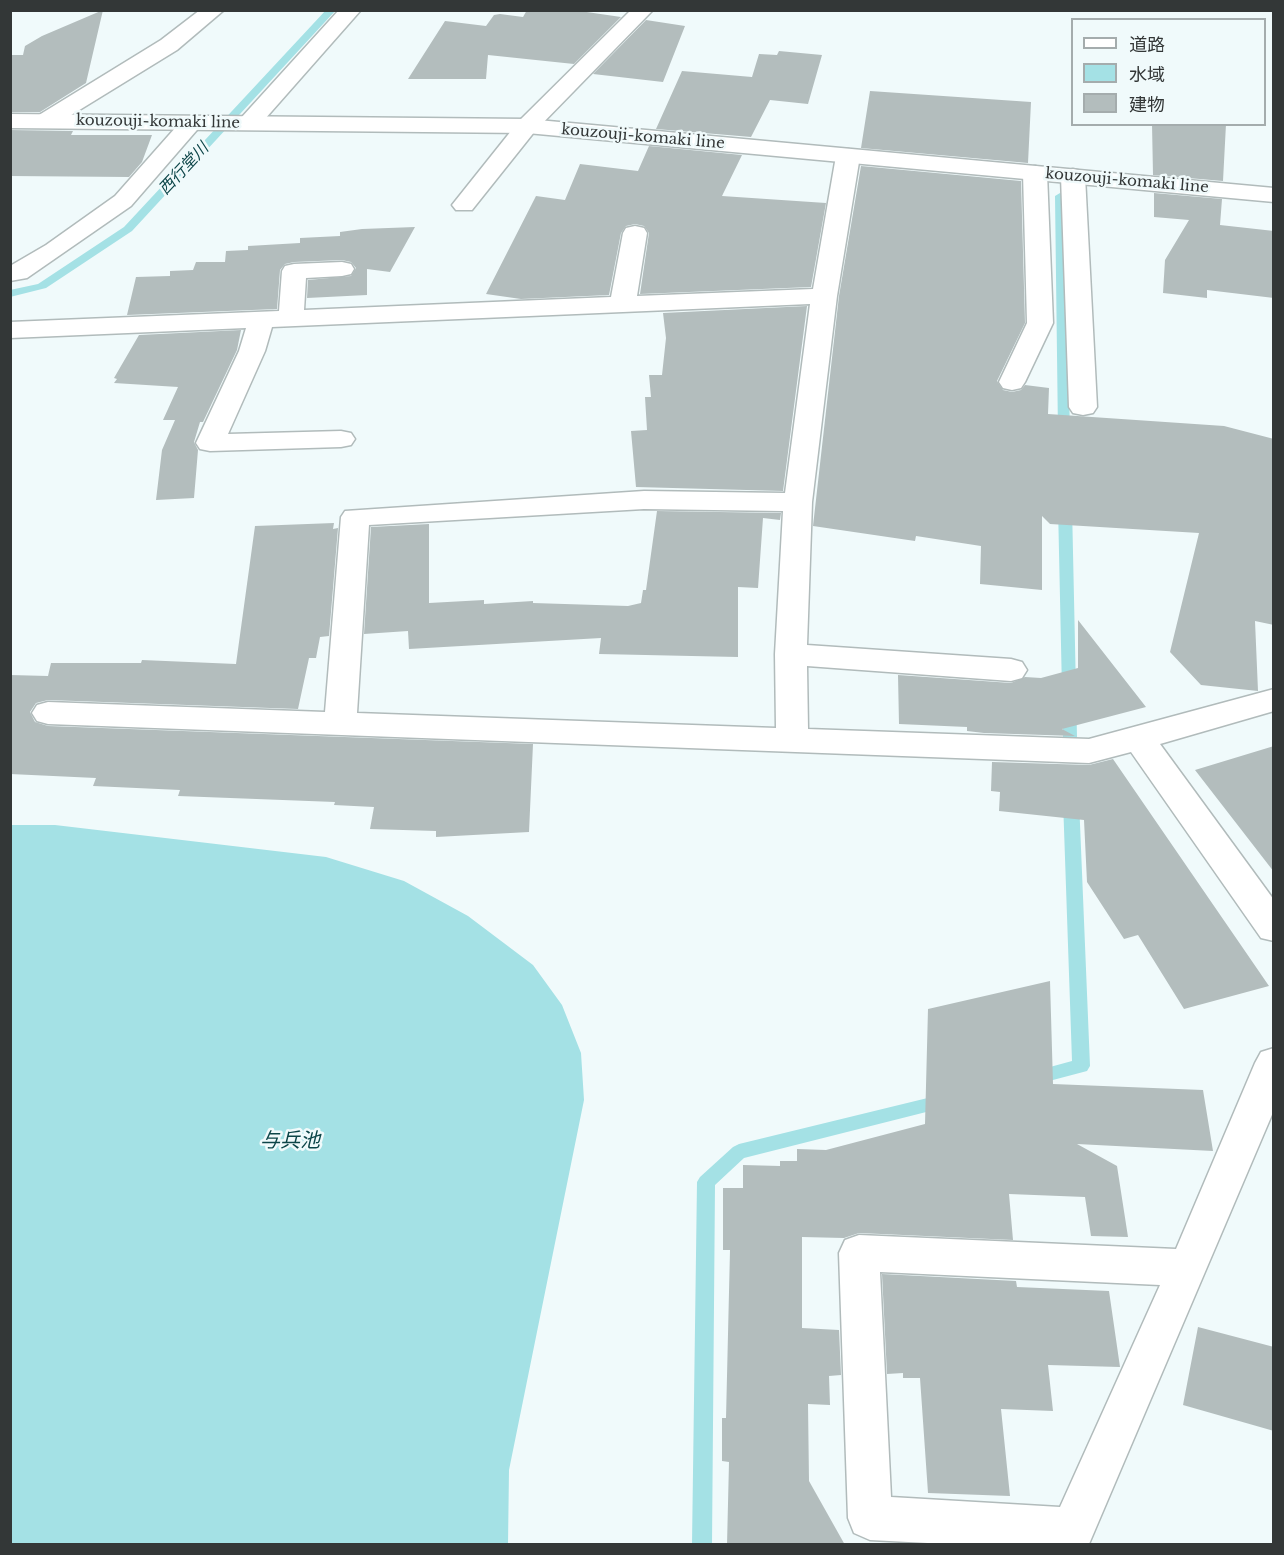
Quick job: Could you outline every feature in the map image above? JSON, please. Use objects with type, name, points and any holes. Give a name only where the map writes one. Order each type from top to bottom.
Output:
[{"type":"street","points":[[47,120],[169,45],[213,10]]},
{"type":"street","points":[[245,123],[351,10]]},
{"type":"street","points":[[464,205],[527,126],[643,10]]},
{"type":"street","name":"kouzouji-komaki line","points":[[10,121],[527,126],[1274,195]]},
{"type":"street","points":[[10,274],[18,273],[55,250],[123,201],[197,123]]},
{"type":"street","points":[[792,740],[791,654],[798,502],[824,296],[848,156]]},
{"type":"street","points":[[1012,382],[1040,323],[1035,173]]},
{"type":"street","points":[[1073,176],[1083,407]]},
{"type":"street","points":[[623,304],[635,233]]},
{"type":"street","points":[[291,318],[294,271],[342,268]]},
{"type":"street","points":[[10,330],[824,296]]},
{"type":"street","points":[[261,320],[252,351],[210,443],[341,439]]},
{"type":"street","points":[[340,723],[355,517],[644,500],[798,502]]},
{"type":"street","points":[[791,654],[1011,670]]},
{"type":"street","points":[[48,713],[1089,751],[1274,700]]},
{"type":"street","points":[[1138,739],[1274,928]]},
{"type":"street","points":[[1188,1268],[859,1253],[870,1518],[1073,1530],[1188,1268],[1274,1063]]},
{"type":"water","name":"与兵池","points":[[11,825],[55,825],[326,857],[404,881],[468,916],[533,965],[562,1005],[581,1053],[584,1100],[509,1470],[508,1544],[11,1544]]},
{"type":"building","points":[[103,10],[86,83],[40,112],[10,112],[10,55],[23,55],[25,46],[42,36]]},
{"type":"building","points":[[527,10],[573,10],[621,17],[574,64],[488,55],[486,79],[408,79],[445,21],[486,26],[494,15],[523,17]]},
{"type":"building","points":[[646,20],[685,26],[663,82],[593,74]]},
{"type":"building","points":[[779,51],[822,55],[808,104],[770,100],[751,137],[656,129],[682,71],[752,77],[759,54],[777,55]]},
{"type":"building","points":[[870,91],[1031,102],[1028,163],[861,148]]},
{"type":"building","points":[[1152,126],[1226,126],[1223,181],[1153,175]]},
{"type":"building","points":[[10,130],[73,131],[71,135],[152,135],[142,162],[129,177],[10,176]]},
{"type":"building","points":[[649,146],[742,155],[722,196],[826,203],[811,287],[640,294],[649,233],[644,226],[635,224],[626,226],[621,233],[609,295],[521,299],[486,294],[536,196],[565,200],[580,164],[638,171]]},
{"type":"building","points":[[861,166],[1021,181],[1025,323],[997,381],[1003,390],[1012,392],[1021,390],[1025,385],[1049,388],[1048,414],[1224,426],[1274,439],[1274,625],[1255,621],[1258,691],[1201,685],[1170,652],[1199,533],[1050,524],[1042,516],[1042,590],[980,584],[981,546],[916,536],[915,541],[813,526],[839,296]]},
{"type":"building","points":[[1154,193],[1222,199],[1220,225],[1274,231],[1274,298],[1207,290],[1207,298],[1163,293],[1165,260],[1189,220],[1154,217]]},
{"type":"building","points":[[415,227],[390,272],[367,269],[367,295],[307,298],[308,280],[351,276],[356,268],[351,262],[342,260],[294,262],[285,264],[280,270],[277,309],[127,315],[136,277],[170,276],[170,271],[193,270],[196,262],[225,262],[226,251],[248,250],[248,246],[300,243],[300,238],[340,236],[340,232],[362,229]]},
{"type":"building","points":[[807,306],[783,491],[636,487],[631,431],[647,430],[645,397],[651,397],[649,375],[662,375],[666,338],[663,313]]},
{"type":"building","points":[[241,330],[237,350],[203,422],[200,422],[194,442],[198,450],[194,498],[156,500],[162,450],[175,420],[163,420],[178,387],[114,383],[117,379],[114,378],[139,335]]},
{"type":"building","points":[[657,511],[781,513],[780,520],[763,518],[758,588],[738,587],[738,657],[599,654],[601,638],[409,649],[408,631],[364,634],[371,527],[429,524],[429,603],[484,600],[484,604],[533,601],[533,603],[628,606],[641,603],[643,590],[646,590]]},
{"type":"building","points":[[334,523],[333,529],[338,528],[329,636],[320,637],[316,658],[309,658],[298,709],[48,700],[36,703],[30,712],[35,722],[48,726],[533,744],[529,832],[436,837],[436,831],[370,829],[374,807],[334,805],[335,802],[178,796],[180,790],[93,786],[96,778],[10,774],[10,675],[48,676],[51,663],[141,663],[142,660],[236,664],[255,526]]},
{"type":"building","points":[[1078,620],[1146,707],[1062,729],[1075,736],[984,733],[967,731],[967,727],[899,724],[898,675],[1011,683],[1025,677],[1041,678],[1078,668]]},
{"type":"building","points":[[1274,746],[1274,872],[1195,770]]},
{"type":"building","points":[[1113,759],[1269,986],[1184,1009],[1138,935],[1124,939],[1087,882],[1084,820],[999,811],[1000,792],[991,791],[992,762],[1089,765]]},
{"type":"building","points":[[1050,981],[1053,1084],[1203,1090],[1213,1151],[1077,1144],[1117,1166],[1128,1237],[1091,1236],[1085,1197],[1009,1194],[1013,1240],[859,1233],[844,1238],[802,1237],[802,1328],[839,1330],[841,1375],[829,1376],[830,1405],[808,1404],[809,1481],[845,1545],[727,1545],[729,1462],[722,1461],[722,1418],[726,1418],[730,1250],[723,1250],[723,1188],[743,1188],[743,1165],[780,1166],[780,1161],[797,1161],[797,1149],[826,1150],[925,1124],[928,1009]]},
{"type":"building","points":[[882,1274],[1016,1281],[1017,1287],[1109,1291],[1120,1367],[1048,1365],[1053,1411],[1001,1409],[1010,1496],[928,1493],[920,1378],[903,1378],[903,1373],[887,1374]]},
{"type":"building","points":[[1198,1327],[1274,1347],[1274,1431],[1183,1405]]},
{"type":"waterway","name":"西行堂川","points":[[10,294],[42,286],[128,229],[332,10]]},
{"type":"waterway","points":[[1060,196],[1064,434]]},
{"type":"waterway","points":[[1065,506],[1070,737]]},
{"type":"waterway","points":[[1034,1078],[1081,1066],[1071,800]]},
{"type":"waterway","points":[[702,1544],[706,1182],[739,1152],[944,1101]]}]
